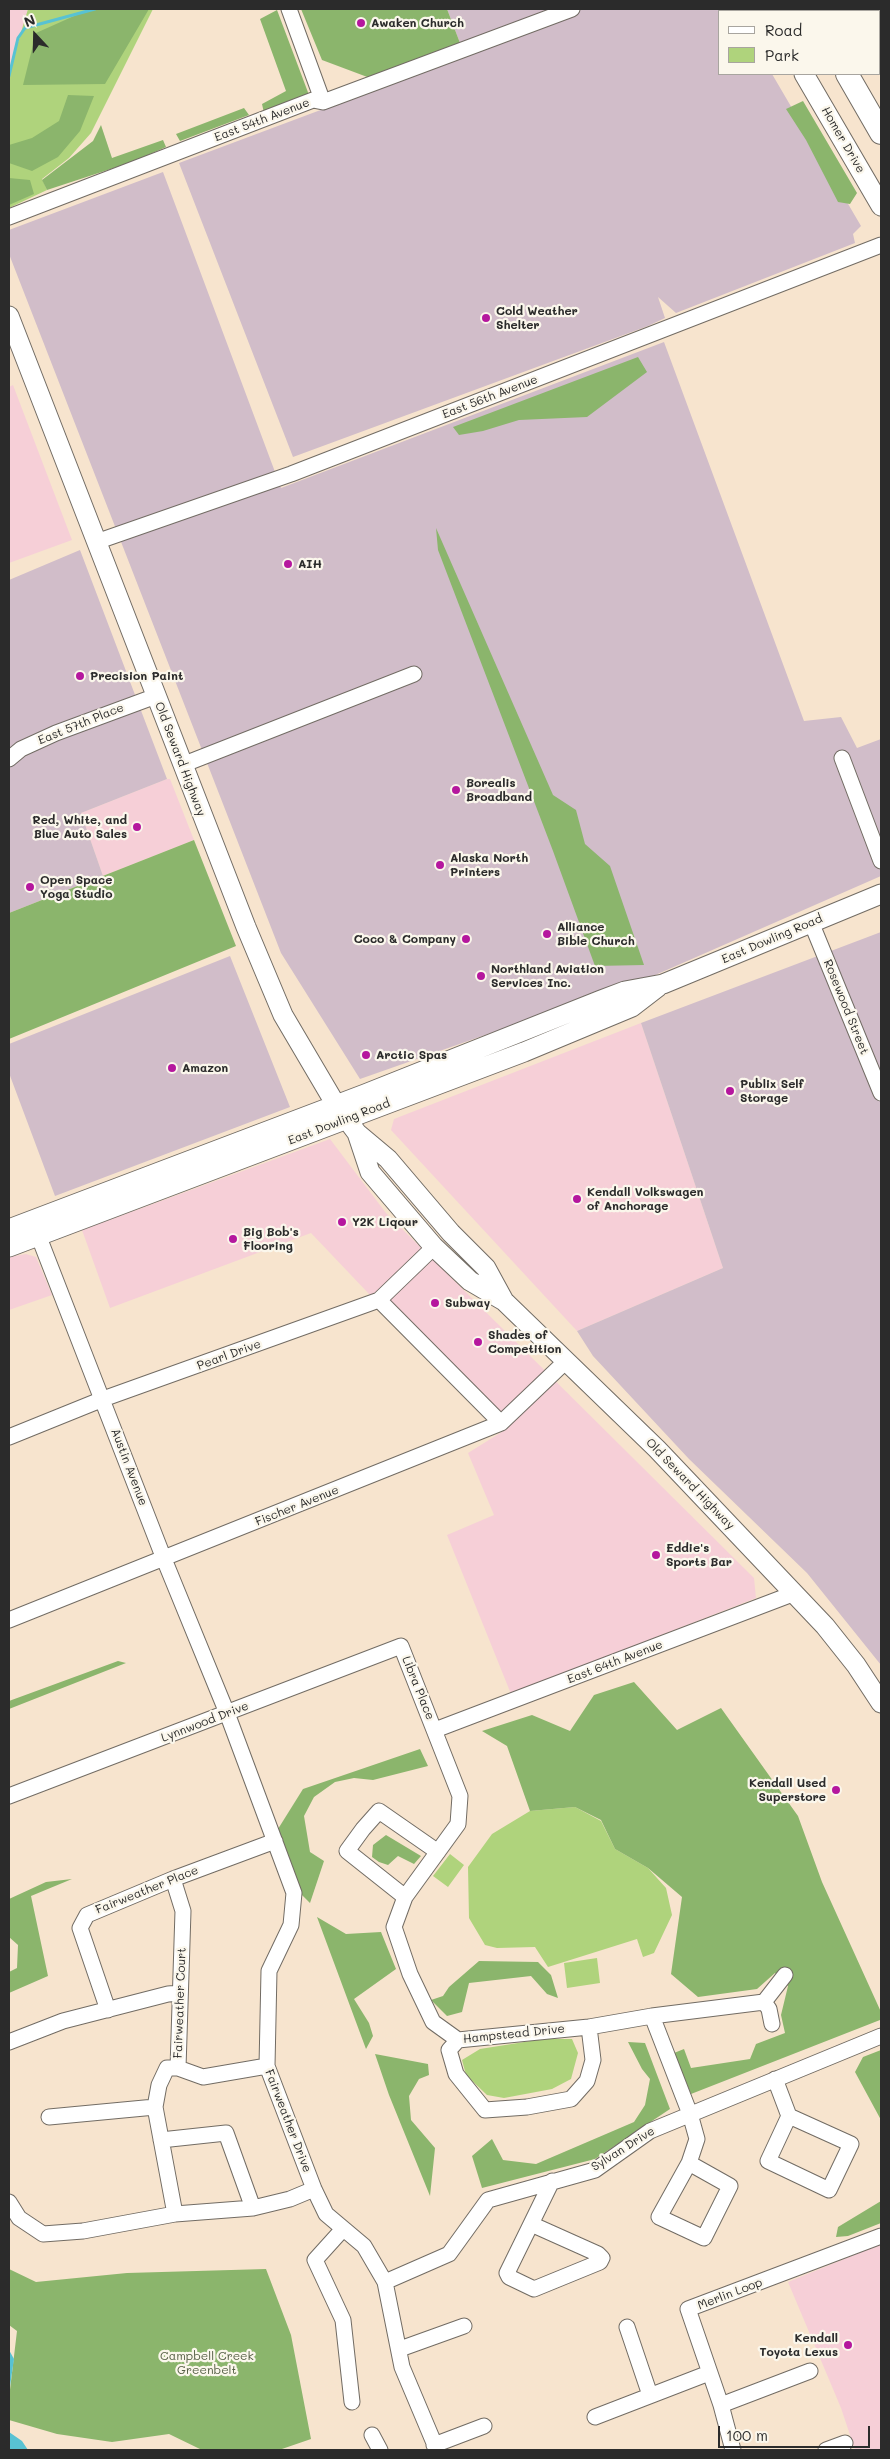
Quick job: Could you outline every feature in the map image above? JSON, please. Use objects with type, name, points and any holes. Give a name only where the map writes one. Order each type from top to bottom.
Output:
[{"type":"highway","points":[[848,75],[881,133]]},
{"type":"highway","points":[[866,108],[881,141]]},
{"type":"main road","name":"Homer Drive","points":[[805,75],[881,206]]},
{"type":"main road","name":"Old Seward Highway","points":[[9,316],[246,928],[283,1015],[346,1119],[370,1172],[434,1247],[470,1281],[504,1300],[657,1448],[795,1593],[835,1638],[881,1703]]},
{"type":"main road","name":"East Dowling Road","points":[[9,1247],[36,1229],[346,1119],[601,1000],[626,991],[663,984],[881,894]]},
{"type":"main road","name":"Old Seward Highway","points":[[346,1119],[388,1159],[439,1220],[486,1268],[504,1300]]},
{"type":"main road","name":"East Dowling Road","points":[[9,1229],[36,1229]]},
{"type":"street","points":[[288,9],[323,102]]},
{"type":"street","name":"East 54th Avenue","points":[[9,217],[313,100],[323,102],[565,10]]},
{"type":"street","name":"East 56th Avenue","points":[[96,542],[291,474],[881,245]]},
{"type":"street","points":[[182,765],[414,674]]},
{"type":"street","name":"East 57th Place","points":[[9,759],[21,749],[156,696]]},
{"type":"street","points":[[842,758],[881,861]]},
{"type":"street","name":"Rosewood Street","points":[[811,922],[881,1093]]},
{"type":"street","name":"Austin Avenue","points":[[36,1229],[164,1560],[227,1713]]},
{"type":"street","name":"Pearl Drive","points":[[9,1437],[103,1399],[379,1300],[434,1247]]},
{"type":"street","points":[[379,1300],[500,1424]]},
{"type":"street","name":"Fischer Avenue","points":[[9,1620],[164,1560],[500,1424],[566,1361]]},
{"type":"street","name":"East 64th Avenue","points":[[436,1730],[795,1593]]},
{"type":"street","name":"Lynnwood Drive","points":[[9,1796],[401,1646]]},
{"type":"street","name":"Libra Place","points":[[401,1646],[436,1730]]},
{"type":"street","name":"Fairweather Drive","points":[[227,1713],[294,1893],[290,1925],[269,1971],[266,2066],[314,2189],[326,2214],[364,2246],[385,2282],[400,2349],[402,2367],[436,2448]]},
{"type":"street","name":"Hampstead Drive","points":[[436,1730],[460,1796],[458,1824],[405,1896],[394,1927],[410,1974],[433,2022],[458,2040],[588,2027],[652,2016],[764,2002]]},
{"type":"street","points":[[405,1896],[347,1851],[379,1812],[438,1852]]},
{"type":"street","name":"Fairweather Place","points":[[108,2010],[80,1928],[87,1915],[173,1879],[275,1841]]},
{"type":"street","name":"Fairweather Court","points":[[173,1879],[183,1911],[178,2068],[203,2077],[266,2066]]},
{"type":"street","points":[[772,2024],[769,2009],[764,2002],[785,1975]]},
{"type":"street","points":[[9,2042],[63,2021],[168,1994],[180,1993]]},
{"type":"street","points":[[652,2016],[690,2114],[697,2139],[689,2163],[659,2216],[704,2238],[730,2186],[689,2163]]},
{"type":"street","points":[[458,2040],[449,2050],[456,2074],[485,2110],[527,2107],[571,2099],[587,2081],[594,2060],[588,2027]]},
{"type":"street","name":"Sylvan Drive","points":[[385,2282],[449,2254],[488,2200],[595,2170],[650,2131],[881,2036]]},
{"type":"street","points":[[175,2214],[155,2107],[159,2085],[167,2068],[178,2068]]},
{"type":"street","points":[[775,2079],[789,2116],[851,2144],[829,2190],[768,2161],[789,2116]]},
{"type":"street","points":[[49,2117],[155,2107]]},
{"type":"street","points":[[161,2140],[226,2133],[253,2208]]},
{"type":"street","points":[[531,2224],[598,2254],[602,2258],[600,2262],[534,2289],[509,2277],[507,2273],[531,2224],[552,2182]]},
{"type":"street","points":[[9,2202],[19,2218],[43,2234],[83,2231],[175,2214],[253,2208],[290,2199],[314,2189]]},
{"type":"street","points":[[343,2229],[315,2260],[343,2320],[352,2402]]},
{"type":"street","name":"Merlin Loop","points":[[733,2450],[721,2405],[688,2309],[881,2236]]},
{"type":"street","points":[[400,2349],[464,2326]]},
{"type":"street","points":[[627,2327],[650,2396]]},
{"type":"street","points":[[721,2405],[810,2371]]},
{"type":"street","points":[[595,2417],[709,2373]]},
{"type":"street","points":[[436,2448],[484,2426]]},
{"type":"street","points":[[372,2435],[380,2450]]},
{"type":"street","points":[[826,2450],[845,2443]]},
{"type":"shaded area","points":[[9,9],[28,9],[9,72]]},
{"type":"shaded area","points":[[447,9],[735,9],[718,10],[718,75],[773,75],[861,226],[853,234],[855,243],[676,313],[658,297],[665,318],[648,326],[293,457],[179,163],[553,23],[460,43]]},
{"type":"shaded area","points":[[163,172],[281,488],[664,342],[804,721],[841,717],[857,748],[881,739],[881,876],[653,976],[360,1079],[281,953],[9,254],[9,230]]},
{"type":"shaded area","points":[[13,385],[72,540],[9,563],[9,387]]},
{"type":"shaded area","points":[[80,550],[167,779],[81,813],[103,876],[9,913],[9,580]]},
{"type":"shaded area","name":"Red, White, and Blue Auto Sales","points":[[170,779],[194,840],[103,876],[81,813]]},
{"type":"shaded area","points":[[881,932],[881,1665],[807,1573],[689,1459],[593,1356],[577,1331],[723,1268],[641,1023]]},
{"type":"shaded area","points":[[230,956],[290,1107],[55,1196],[9,1073],[9,1044]]},
{"type":"shaded area","name":"Kendall Volkswagen of Anchorage","points":[[641,1023],[723,1268],[577,1331],[391,1130],[394,1119]]},
{"type":"shaded area","points":[[330,1139],[386,1213],[754,1578],[756,1598],[511,1694],[447,1535],[494,1515],[468,1453],[505,1430],[389,1315],[311,1233],[110,1308],[82,1230]]},
{"type":"shaded area","points":[[26,1254],[36,1257],[52,1295],[9,1310],[9,1257]]},
{"type":"shaded area","name":"Kendall Toyota Lexus","points":[[881,2244],[881,2450],[855,2450],[841,2408],[788,2282]]},
{"type":"green space","points":[[28,9],[153,9],[91,133],[69,158],[42,179],[47,190],[9,208],[9,72]]},
{"type":"green space","points":[[98,9],[149,9],[105,84],[23,85],[36,33],[83,12]]},
{"type":"green space","points":[[301,9],[447,9],[460,43],[370,78],[322,60]]},
{"type":"green space","points":[[277,10],[309,95],[264,113],[262,104],[286,91],[260,19]]},
{"type":"green space","points":[[68,95],[94,96],[80,131],[58,157],[32,171],[9,163],[9,145],[32,138],[59,121]]},
{"type":"green space","points":[[803,101],[857,193],[850,204],[838,202],[806,140],[786,109]]},
{"type":"green space","points":[[244,108],[249,115],[180,141],[176,134]]},
{"type":"green space","points":[[101,125],[112,158],[163,140],[166,147],[132,162],[47,190],[42,180],[93,141]]},
{"type":"green space","points":[[9,178],[30,180],[34,194],[9,205]]},
{"type":"green space","points":[[638,357],[647,372],[587,417],[519,420],[483,431],[459,435],[453,427]]},
{"type":"green space","points":[[436,528],[553,795],[576,810],[585,844],[610,866],[644,965],[595,966],[438,550]]},
{"type":"green space","points":[[194,840],[236,946],[9,1039],[9,913]]},
{"type":"green space","points":[[118,1661],[126,1663],[9,1709],[9,1701]]},
{"type":"green space","points":[[634,1682],[677,1730],[721,1708],[798,1816],[822,1882],[881,2012],[880,2020],[691,2094],[674,2053],[684,2049],[691,2068],[750,2059],[756,2044],[785,2033],[781,2015],[788,1986],[775,1973],[757,1989],[698,1997],[671,1974],[682,1897],[648,1868],[615,1849],[601,1820],[575,1807],[530,1811],[507,1746],[482,1731],[532,1715],[570,1731],[594,1695]]},
{"type":"green space","points":[[420,1749],[428,1766],[373,1780],[354,1778],[335,1782],[314,1797],[304,1816],[310,1852],[324,1861],[310,1903],[301,1894],[278,1829],[303,1789]]},
{"type":"green space","points":[[575,1807],[601,1821],[615,1849],[648,1868],[666,1888],[672,1915],[654,1953],[643,1957],[637,1939],[548,1967],[535,1947],[497,1948],[485,1945],[469,1918],[468,1867],[492,1834],[530,1811]]},
{"type":"green space","points":[[386,1835],[421,1856],[414,1864],[398,1856],[388,1865],[379,1862],[372,1857],[373,1845]]},
{"type":"green space","points":[[450,1854],[464,1865],[448,1887],[433,1876]]},
{"type":"green space","points":[[72,1879],[31,1896],[48,1976],[9,1993],[9,1972],[17,1968],[18,1945],[9,1937],[9,1899],[46,1882]]},
{"type":"green space","points":[[317,1917],[346,1934],[381,1932],[396,1969],[354,1999],[369,2023],[373,2036],[366,2049]]},
{"type":"green space","points":[[597,1958],[600,1983],[567,1988],[564,1963]]},
{"type":"green space","points":[[479,1961],[538,1962],[551,1975],[558,1998],[547,1994],[531,1976],[469,1983],[462,2012],[447,2016],[431,2000],[443,1996],[449,1987]]},
{"type":"green space","points":[[543,2039],[572,2039],[578,2053],[571,2079],[552,2089],[504,2098],[487,2095],[466,2075],[462,2060],[480,2049]]},
{"type":"green space","points":[[628,2042],[645,2043],[670,2109],[595,2159],[482,2188],[472,2156],[492,2139],[503,2160],[536,2164],[634,2122],[645,2105],[650,2079],[642,2069]]},
{"type":"green space","points":[[881,2050],[881,2120],[855,2072],[863,2057]]},
{"type":"green space","points":[[375,2054],[428,2064],[429,2075],[419,2079],[409,2096],[411,2120],[435,2148],[430,2196],[389,2095]]},
{"type":"green space","points":[[881,2201],[881,2223],[848,2236],[836,2237],[838,2227]]},
{"type":"green space","name":"Campbell Creek Greenbelt","points":[[9,2269],[36,2282],[127,2273],[266,2269],[291,2335],[311,2439],[279,2450],[202,2450],[169,2434],[112,2442],[57,2434],[9,2420],[9,2398],[17,2331],[9,2325]]},
{"type":"water","points":[[9,2350],[14,2359],[9,2393]]},
{"type":"water","points":[[9,2432],[22,2441],[28,2450],[9,2450]]},
{"type":"waterway","points":[[9,76],[18,38],[25,28],[95,9]]},
{"type":"place","name":"Awaken Church","points":[[361,23]]},
{"type":"place","name":"Cold Weather Shelter","points":[[486,318]]},
{"type":"place","name":"AIH","points":[[288,564]]},
{"type":"place","name":"Precision Paint","points":[[80,676]]},
{"type":"place","name":"Borealis Broadband","points":[[456,790]]},
{"type":"place","name":"Red, White, and Blue Auto Sales","points":[[137,827]]},
{"type":"place","name":"Alaska North Printers","points":[[440,865]]},
{"type":"place","name":"Open Space Yoga Studio","points":[[30,887]]},
{"type":"place","name":"Alliance Bible Church","points":[[547,934]]},
{"type":"place","name":"Coco & Company","points":[[466,939]]},
{"type":"place","name":"Northland Aviation Services Inc.","points":[[481,976]]},
{"type":"place","name":"Arctic Spas","points":[[366,1055]]},
{"type":"place","name":"Amazon","points":[[172,1068]]},
{"type":"place","name":"Publix Self Storage","points":[[730,1091]]},
{"type":"place","name":"Kendall Volkswagen of Anchorage","points":[[577,1199]]},
{"type":"place","name":"Y2K Liqour","points":[[342,1222]]},
{"type":"place","name":"Big Bob's Flooring","points":[[233,1239]]},
{"type":"place","name":"Subway","points":[[435,1303]]},
{"type":"place","name":"Shades of Competition","points":[[478,1342]]},
{"type":"place","name":"Eddie's Sports Bar","points":[[656,1555]]},
{"type":"place","name":"Kendall Used Superstore","points":[[836,1790]]},
{"type":"place","name":"Kendall Toyota Lexus","points":[[848,2345]]}]
